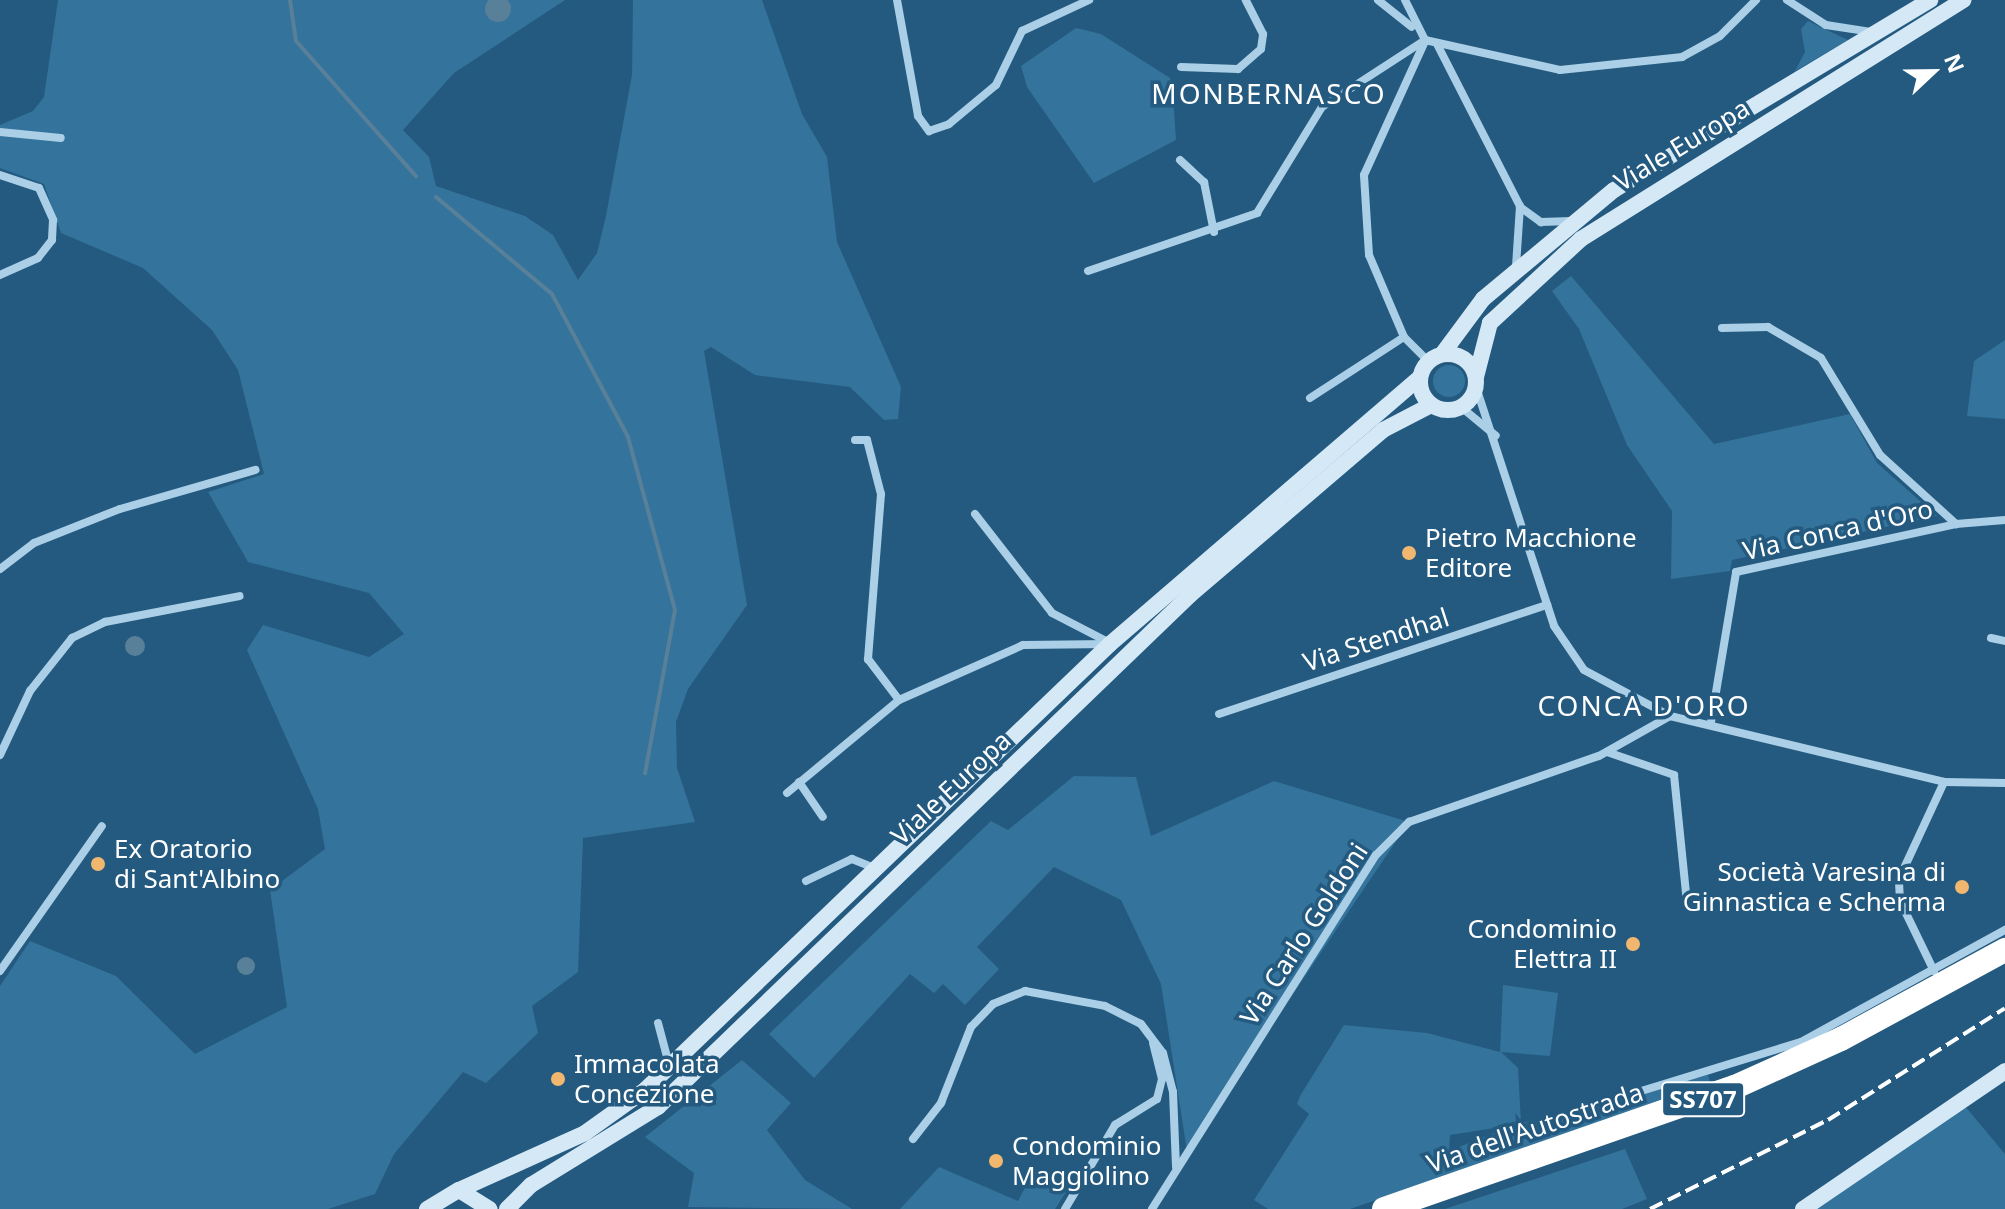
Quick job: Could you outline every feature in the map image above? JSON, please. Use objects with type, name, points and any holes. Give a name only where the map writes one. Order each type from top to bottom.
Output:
[{"type":"highway","name":"Via dell'Autostrada","points":[[1384,1209],[1735,1087],[1841,1039],[2005,950]]},
{"type":"street","points":[[897,0],[918,116],[929,131],[949,124],[996,85],[1022,31],[1089,0]]},
{"type":"street","points":[[1181,67],[1238,69],[1261,49],[1263,34],[1246,0]]},
{"type":"street","points":[[1378,0],[1425,40],[1437,44],[1525,66],[1594,69],[1701,49],[1756,0]]},
{"type":"street","points":[[1405,0],[1416,30]]},
{"type":"street","points":[[1787,0],[1826,25],[1877,33]]},
{"type":"street","name":"Viale Europa","points":[[424,1207],[585,1133],[670,1068],[872,867],[1110,644],[1420,377],[1483,299],[1571,221],[1930,0]]},
{"type":"street","name":"Viale Europa","points":[[507,1209],[531,1185],[658,1107],[1149,633],[1332,473],[1397,420],[1431,405],[1461,407],[1476,382],[1490,323],[1581,239],[1964,0]]},
{"type":"street","points":[[1088,271],[1214,232],[1257,213],[1322,107],[1425,40]]},
{"type":"street","points":[[1425,40],[1364,175],[1369,255],[1404,337],[1436,357],[1461,356],[1476,382],[1547,605],[1574,662],[1670,716],[1711,722],[1944,782],[2005,783]]},
{"type":"street","points":[[1437,44],[1520,206],[1523,234],[1514,272]]},
{"type":"street","points":[[0,132],[61,138]]},
{"type":"street","points":[[1180,160],[1204,182],[1214,232]]},
{"type":"street","points":[[0,175],[39,188],[53,220],[52,240],[38,258],[0,275]]},
{"type":"street","points":[[1520,206],[1541,222],[1571,221]]},
{"type":"street","points":[[1722,328],[1768,327],[1821,358],[1880,455],[1956,524],[2005,520]]},
{"type":"street","points":[[1310,398],[1404,337]]},
{"type":"street","points":[[1420,377],[1431,405]]},
{"type":"street","points":[[1461,407],[1496,437]]},
{"type":"street","points":[[855,440],[867,440],[881,494],[868,659],[899,700]]},
{"type":"street","points":[[0,569],[34,543],[120,509],[255,470]]},
{"type":"street","points":[[975,514],[1052,613],[1110,644]]},
{"type":"street","name":"Via Conca d'Oro","points":[[1711,722],[1736,572],[1956,524]]},
{"type":"street","points":[[0,755],[30,691],[72,638],[105,622],[240,596]]},
{"type":"street","name":"Via Stendhal","points":[[1219,714],[1547,605]]},
{"type":"street","points":[[1991,638],[2005,641]]},
{"type":"street","points":[[787,793],[899,700],[1023,645],[1110,644]]},
{"type":"street","name":"Via Carlo Goldoni","points":[[1152,1209],[1353,890],[1409,822],[1607,752],[1670,716]]},
{"type":"street","points":[[1607,752],[1674,775],[1686,894]]},
{"type":"street","points":[[799,782],[823,817]]},
{"type":"street","points":[[1934,971],[1900,901],[1899,879],[1944,782]]},
{"type":"street","points":[[0,971],[102,826]]},
{"type":"street","name":"Viale Europa","points":[[806,881],[852,859],[872,867]]},
{"type":"street","points":[[1638,1092],[1801,1042],[2005,930]]},
{"type":"street","points":[[913,1139],[941,1103],[971,1027],[1012,994],[1105,1006],[1150,1035],[1173,1092],[1176,1167]]},
{"type":"street","points":[[658,1023],[670,1068]]},
{"type":"street","points":[[1065,1209],[1115,1125],[1157,1099],[1162,1079],[1150,1035]]},
{"type":"street","points":[[1803,1209],[2005,1071]]},
{"type":"street","points":[[459,1190],[490,1209]]},
{"type":"shaded area","points":[[498,-4],[507,0],[511,9],[507,18],[498,22],[489,18],[485,9],[489,0]]},
{"type":"shaded area","points":[[58,0],[565,0],[454,73],[403,130],[429,157],[436,186],[525,216],[553,235],[578,280],[597,253],[606,216],[632,75],[633,0],[762,0],[802,114],[827,157],[837,242],[901,387],[898,419],[884,420],[850,387],[755,375],[711,347],[704,351],[747,605],[688,689],[676,722],[677,768],[695,822],[583,838],[578,972],[532,1006],[538,1033],[486,1083],[463,1072],[394,1154],[375,1194],[328,1209],[0,1209],[0,986],[30,941],[116,976],[195,1054],[287,1007],[270,890],[325,849],[318,809],[247,650],[263,625],[369,657],[404,634],[369,593],[248,562],[208,492],[264,474],[238,370],[212,330],[143,268],[61,233],[44,184],[0,168],[0,125],[33,111],[44,97]]},
{"type":"shaded area","points":[[1808,21],[1848,40],[1795,71],[1805,52],[1801,29]]},
{"type":"shaded area","points":[[1076,28],[1101,34],[1170,78],[1174,110],[1176,140],[1094,183],[1027,87],[1021,66]]},
{"type":"shaded area","points":[[1571,276],[1714,444],[1850,414],[1877,463],[1937,516],[1732,560],[1730,571],[1671,579],[1672,511],[1627,445],[1579,329],[1552,291]]},
{"type":"shaded area","points":[[2005,340],[2005,419],[1967,416],[1974,361]]},
{"type":"shaded area","points":[[1449,365],[1460,370],[1465,381],[1460,392],[1449,397],[1438,392],[1433,381],[1438,370]]},
{"type":"shaded area","points":[[135,636],[142,639],[145,646],[142,653],[135,656],[128,653],[125,646],[128,639]]},
{"type":"shaded area","points":[[1074,776],[1136,777],[1151,836],[1274,781],[1409,822],[1187,1151],[1161,984],[1121,900],[1054,867],[977,947],[999,969],[965,1005],[943,984],[934,993],[910,974],[814,1078],[769,1034],[991,821],[1008,830]]},
{"type":"shaded area","points":[[242,957],[250,957],[255,966],[253,973],[242,975],[237,970],[237,962]]},
{"type":"shaded area","points":[[1503,985],[1558,993],[1550,1056],[1501,1052],[1518,1068],[1521,1123],[1708,1075],[1711,1085],[1350,1209],[1268,1209],[1254,1200],[1309,1114],[1297,1104],[1300,1096],[1344,1025],[1427,1033],[1500,1052]],"holes":[[[1509,1127],[1449,1151],[1450,1135]]]},
{"type":"shaded area","points":[[742,1060],[791,1103],[767,1130],[805,1180],[852,1209],[688,1207],[694,1173],[645,1137]]},
{"type":"shaded area","points":[[1964,1105],[2005,1154],[2005,1209],[1816,1209]]},
{"type":"shaded area","points":[[1625,1149],[1647,1199],[1622,1209],[1445,1209]]},
{"type":"shaded area","points":[[939,1167],[1018,1201],[1031,1176],[1068,1189],[1055,1209],[900,1209]]},
{"type":"waterway","points":[[290,0],[296,41],[416,176]]},
{"type":"waterway","points":[[436,197],[552,294],[628,437],[675,610],[645,773]]},
{"type":"railway","points":[[1650,1209],[1828,1120],[2005,1008]]},
{"type":"place","name":"Pietro Macchione Editore","points":[[1409,553]]},
{"type":"place","name":"Ex Oratorio di Sant'Albino","points":[[98,864]]},
{"type":"place","name":"Società Varesina di Ginnastica e Scherma","points":[[1962,887]]},
{"type":"place","name":"Condominio Elettra II","points":[[1633,944]]},
{"type":"place","name":"Immacolata Concezione","points":[[558,1079]]},
{"type":"place","name":"Condominio Maggiolino","points":[[996,1161]]},
{"type":"district","name":"MONBERNASCO","points":[[1269,93]]},
{"type":"district","name":"CONCA D'ORO","points":[[1644,705]]}]
